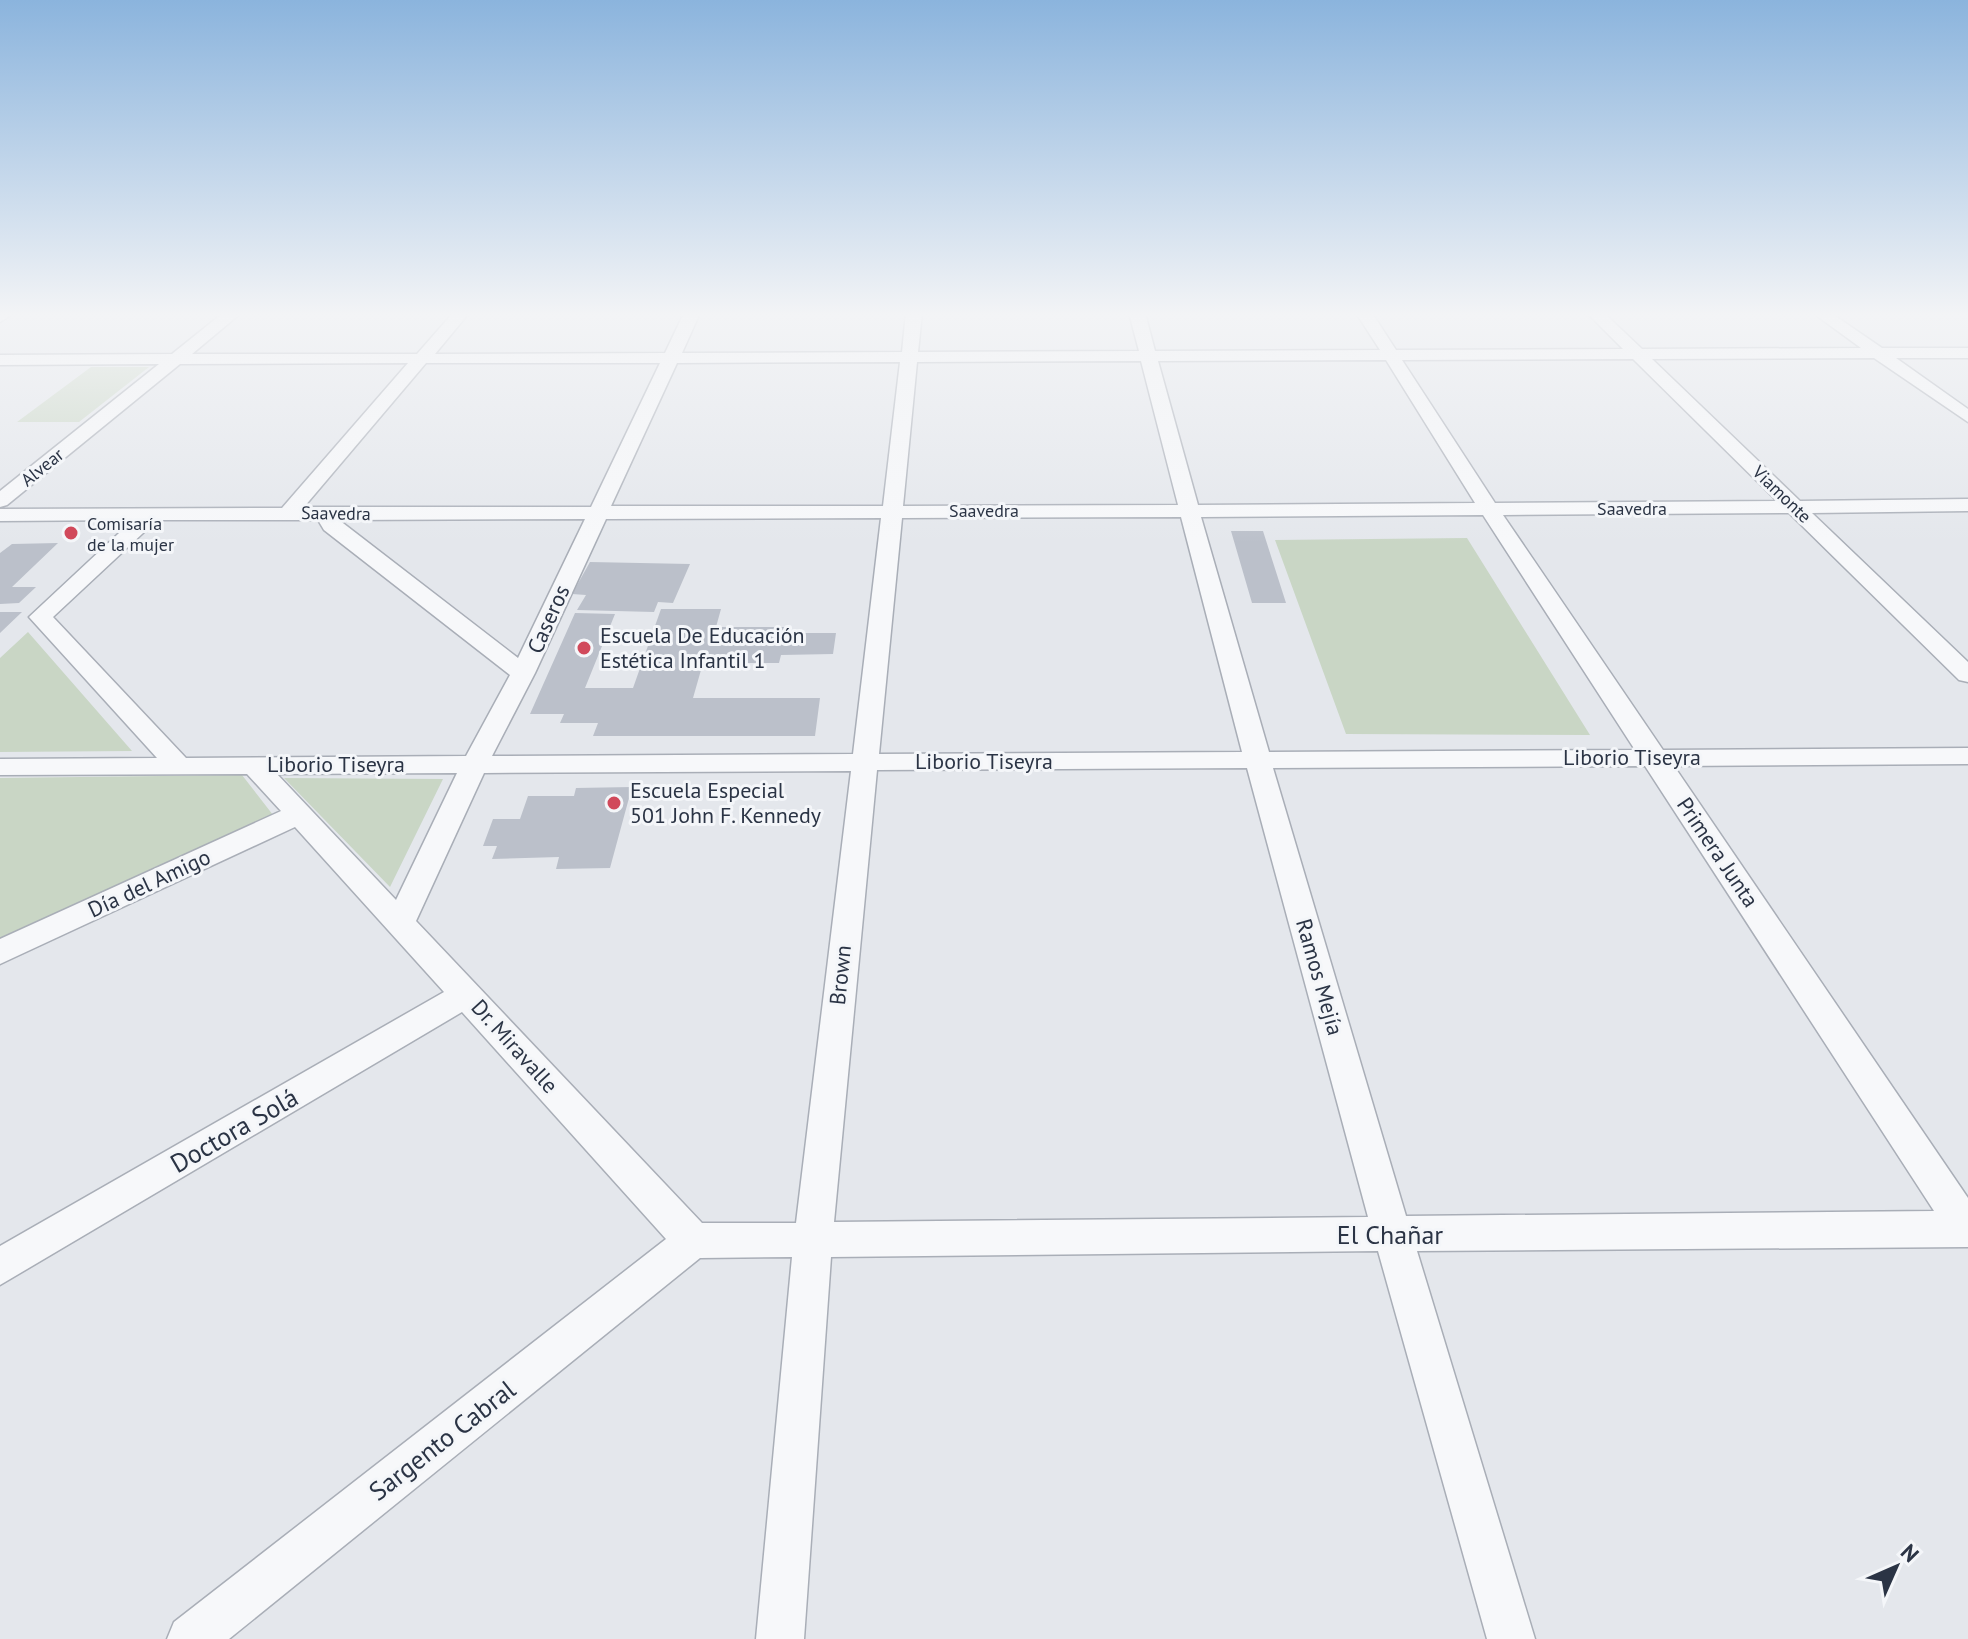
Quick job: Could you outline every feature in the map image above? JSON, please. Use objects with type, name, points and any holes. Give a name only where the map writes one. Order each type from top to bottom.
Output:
[{"type":"street","name":"Alvear","points":[[0,501],[137,389]]},
{"type":"street","points":[[289,512],[395,389]]},
{"type":"street","name":"Caseros","points":[[400,923],[475,764],[523,673],[655,389]]},
{"type":"street","name":"Brown","points":[[780,1639],[813,1237],[906,389]]},
{"type":"street","name":"Ramos Mejía","points":[[1157,389],[1392,1234],[1511,1639]]},
{"type":"street","name":"Primera Junta","points":[[1413,389],[1488,508],[1968,1229]]},
{"type":"street","name":"Viamonte","points":[[1673,389],[1968,675]]},
{"type":"street","points":[[1929,389],[1968,417]]},
{"type":"street","name":"Saavedra","points":[[0,515],[894,510],[1189,512],[1968,505]]},
{"type":"street","points":[[326,513],[331,526],[523,673]]},
{"type":"street","points":[[152,514],[40,617],[180,767]]},
{"type":"street","name":"Liborio Tiseyra","points":[[0,767],[1968,756]]},
{"type":"street","name":"Dr. Miravalle","points":[[254,765],[693,1241]]},
{"type":"street","name":"Día del Amigo","points":[[0,952],[298,814]]},
{"type":"street","name":"Doctora Solá","points":[[0,1267],[467,994]]},
{"type":"street","name":"El Chañar","points":[[813,1237],[1968,1229]]},
{"type":"street","points":[[693,1241],[813,1237]]},
{"type":"street","name":"Sargento Cabral","points":[[191,1639],[693,1241]]},
{"type":"green space","points":[[61,389],[120,389],[79,422],[17,422]]},
{"type":"green space","points":[[1467,538],[1590,735],[1346,734],[1275,540]]},
{"type":"green space","points":[[28,632],[132,751],[0,752],[0,658]]},
{"type":"green space","points":[[242,775],[273,815],[0,942],[0,778]]},
{"type":"green space","points":[[284,778],[443,779],[390,887]]},
{"type":"building","points":[[1231,531],[1263,531],[1286,603],[1252,603]]},
{"type":"building","points":[[58,543],[12,587],[36,587],[19,603],[0,604],[0,553],[12,544]]},
{"type":"building","points":[[590,562],[690,564],[673,603],[658,602],[654,612],[577,610],[586,595],[572,594]]},
{"type":"building","points":[[661,609],[721,609],[716,627],[790,627],[789,633],[836,633],[833,654],[781,655],[779,663],[703,663],[693,698],[820,698],[815,736],[593,736],[598,723],[560,723],[564,714],[530,714],[575,613],[615,614],[585,688],[633,688]]},
{"type":"building","points":[[0,612],[22,612],[0,633]]},
{"type":"building","points":[[632,787],[610,868],[556,869],[559,857],[492,859],[497,846],[483,846],[493,819],[520,819],[528,796],[574,796],[576,788]]},
{"type":"place","name":"Comisaría de la mujer","points":[[71,533]]},
{"type":"place","name":"Escuela De Educación Estética Infantil 1","points":[[584,648]]},
{"type":"place","name":"Escuela Especial 501 John F. Kennedy","points":[[614,803]]}]
